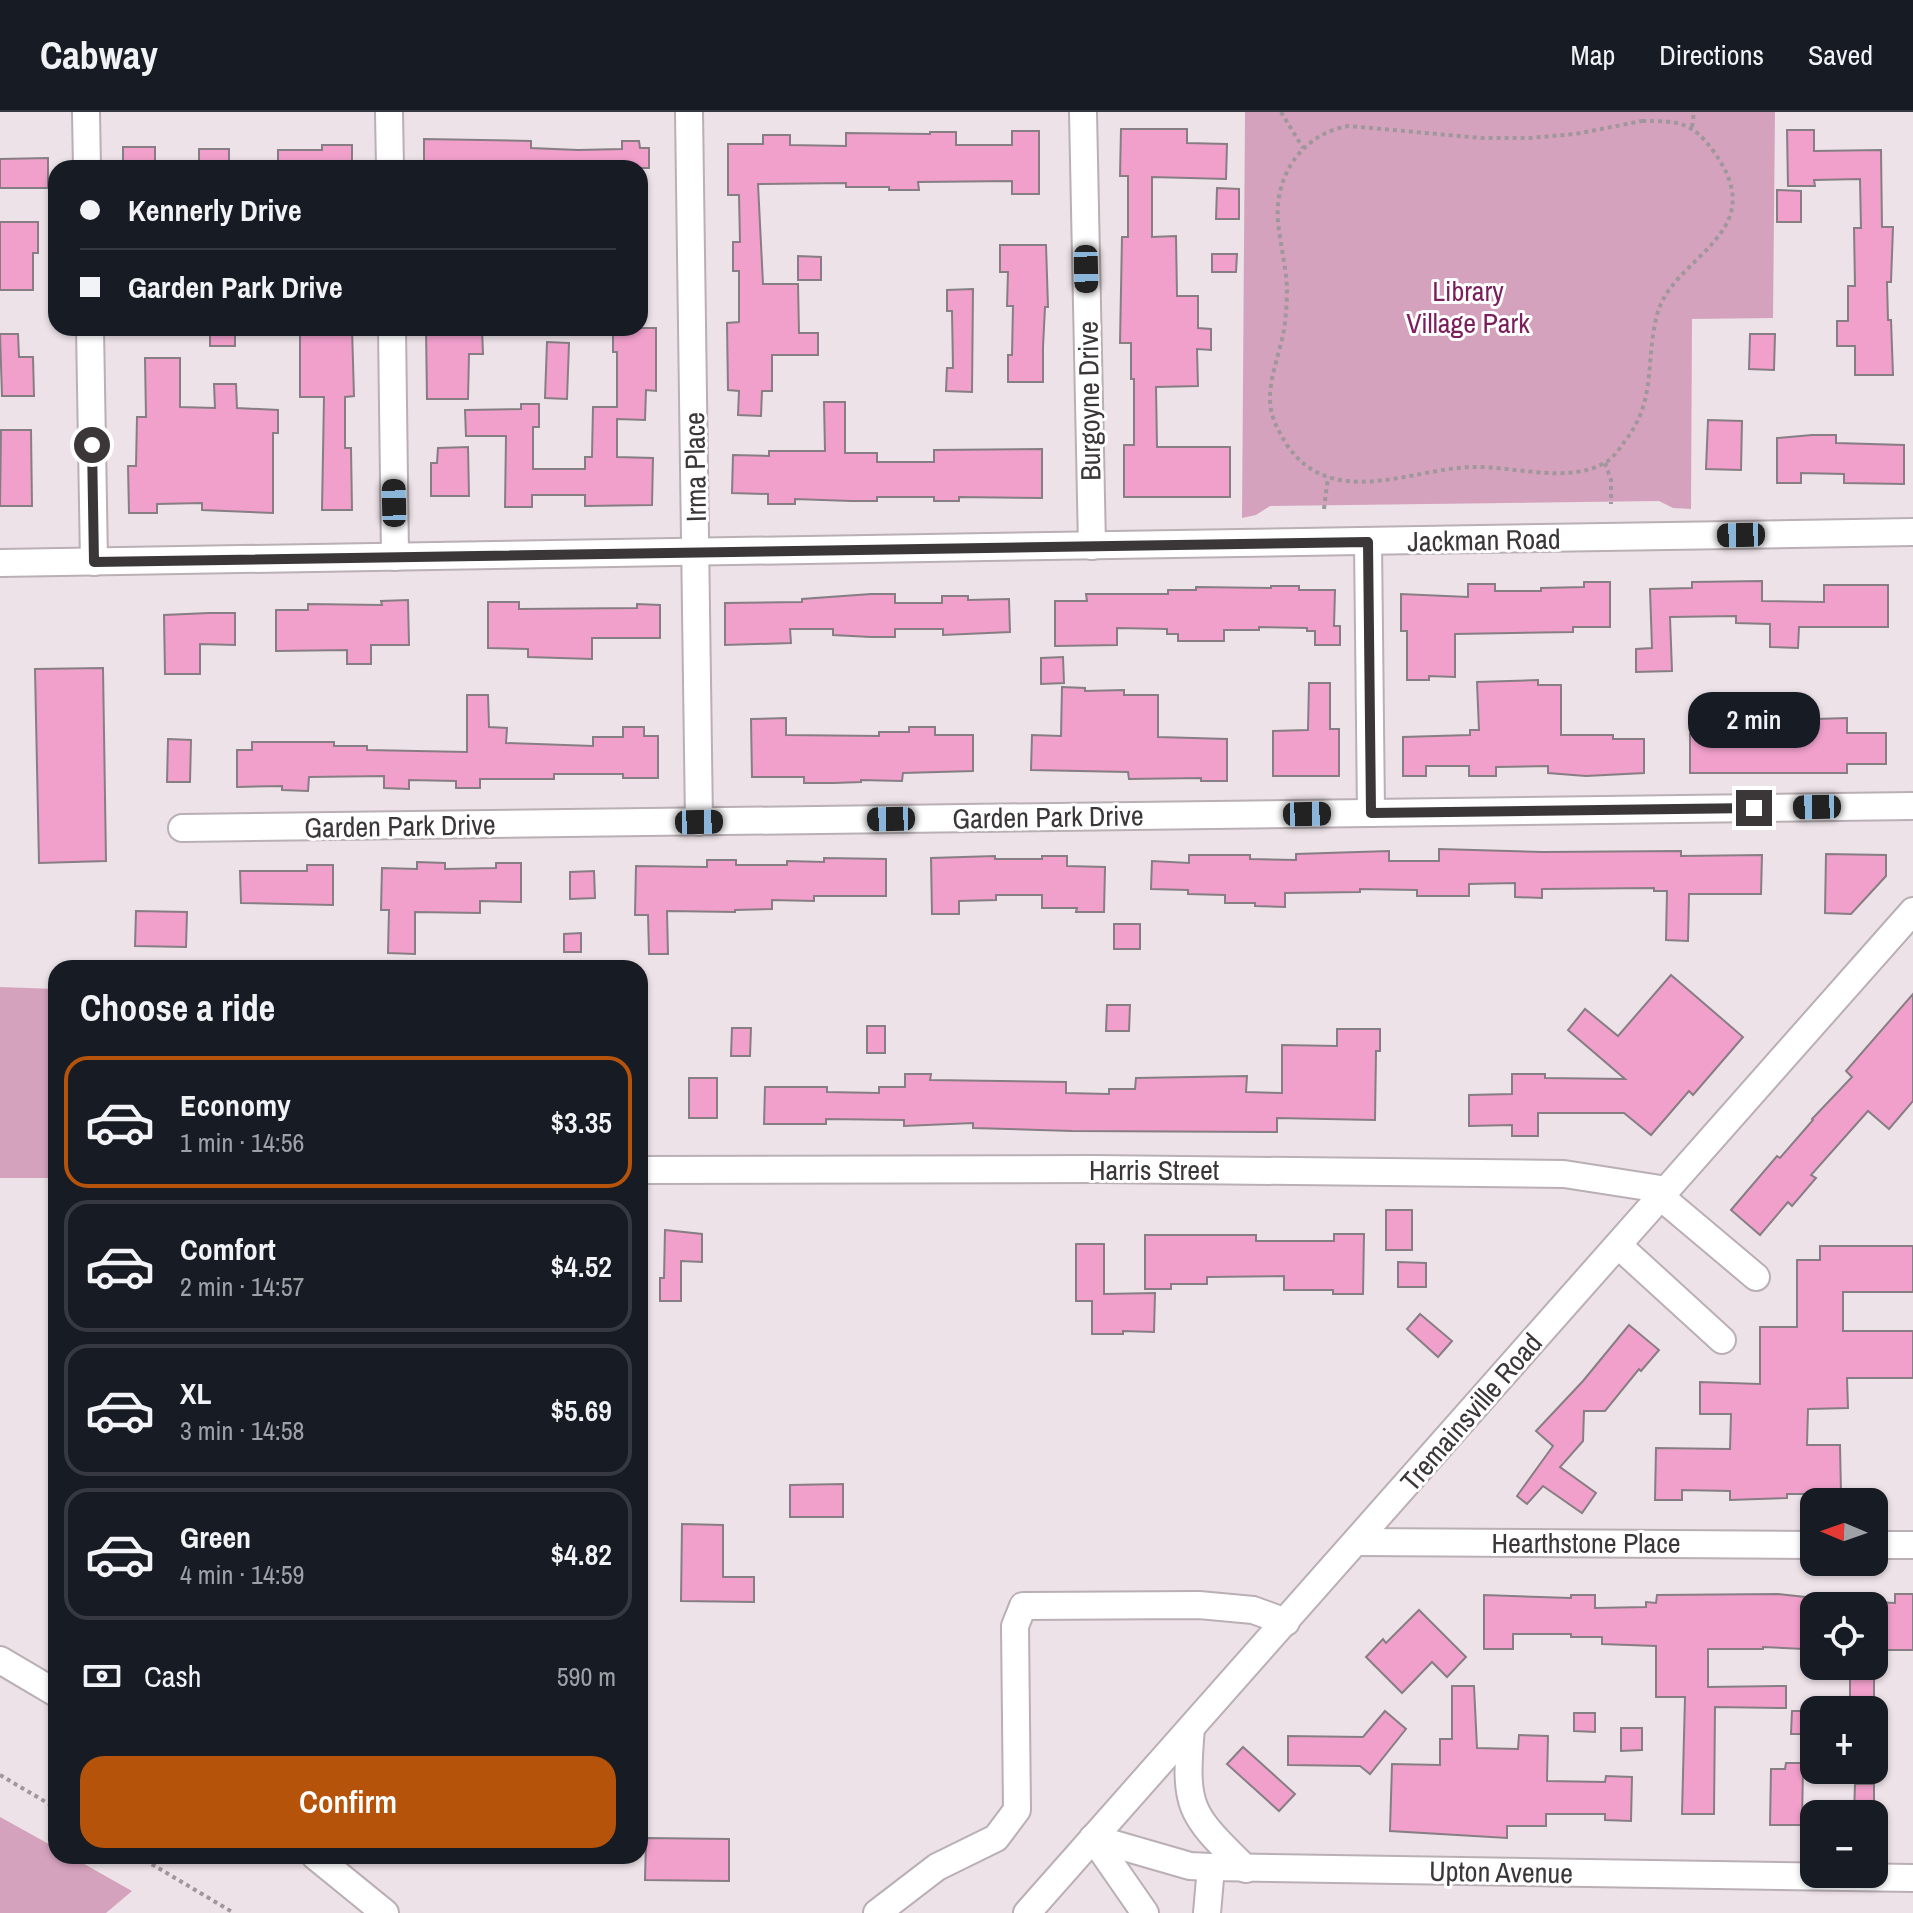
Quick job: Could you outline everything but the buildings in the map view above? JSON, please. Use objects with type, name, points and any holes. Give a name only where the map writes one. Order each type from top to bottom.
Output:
[{"type":"street","points":[[86,112],[87,160]]},
{"type":"street","points":[[389,112],[390,160]]},
{"type":"street","name":"Irma Place","points":[[689,112],[699,822]]},
{"type":"street","name":"Burgoyne Drive","points":[[1083,112],[1092,546]]},
{"type":"street","points":[[90,336],[94,562]]},
{"type":"street","points":[[392,336],[395,557]]},
{"type":"street","name":"Jackman Road","points":[[0,563],[1913,532]]},
{"type":"street","points":[[1368,542],[1371,813]]},
{"type":"street","name":"Garden Park Drive","points":[[182,828],[1913,806]]},
{"type":"street","name":"Tremainsville Road","points":[[1027,1913],[1913,911]]},
{"type":"street","name":"Harris Street","points":[[648,1170],[1094,1169],[1564,1174],[1664,1193]]},
{"type":"street","points":[[1664,1193],[1756,1277]]},
{"type":"street","points":[[1618,1245],[1722,1340]]},
{"type":"street","name":"Hearthstone Place","points":[[1357,1542],[1800,1545]]},
{"type":"street","points":[[1888,1545],[1913,1545]]},
{"type":"street","points":[[877,1913],[937,1867],[996,1838],[1017,1810],[1015,1626],[1023,1606],[1199,1605],[1253,1610],[1286,1622]]},
{"type":"street","points":[[0,1660],[48,1688]]},
{"type":"street","points":[[1191,1728],[1187,1773],[1195,1815],[1246,1869]]},
{"type":"street","points":[[1093,1838],[1145,1913]]},
{"type":"street","name":"Upton Avenue","points":[[1093,1838],[1190,1866],[1246,1869],[1913,1878]]},
{"type":"street","points":[[325,1864],[385,1913]]},
{"type":"street","points":[[1207,1913],[1211,1867]]},
{"type":"path","points":[[1281,112],[1303,148]]},
{"type":"path","points":[[1692,127],[1694,112]]},
{"type":"path","points":[[1642,121],[1675,122],[1692,127],[1709,144],[1729,179],[1732,191],[1730,212],[1714,244],[1666,293],[1653,329],[1651,380],[1644,409],[1632,432],[1605,463],[1579,471],[1557,473],[1459,468],[1361,482],[1328,477],[1306,464],[1290,449],[1272,415],[1270,397],[1287,286],[1278,202],[1290,167],[1303,148],[1330,129],[1349,126],[1481,138],[1575,134],[1642,121]]},
{"type":"path","points":[[1605,463],[1611,480],[1611,504]]},
{"type":"path","points":[[1324,509],[1328,477]]},
{"type":"path","points":[[0,1775],[48,1803]]},
{"type":"path","points":[[151,1864],[234,1913]]},
{"type":"green space","name":"Library Village Park","points":[[1245,112],[1775,112],[1773,318],[1692,319],[1691,509],[1673,508],[1659,501],[1270,506],[1256,515],[1242,518]]},
{"type":"green space","points":[[0,987],[48,989],[48,1178],[0,1178]]},
{"type":"green space","points":[[0,1817],[48,1844],[48,1864],[84,1864],[132,1891],[106,1913],[0,1913]]},
{"type":"route","points":[[92,445],[94,562],[1368,542],[1371,813],[1754,808]]}]
